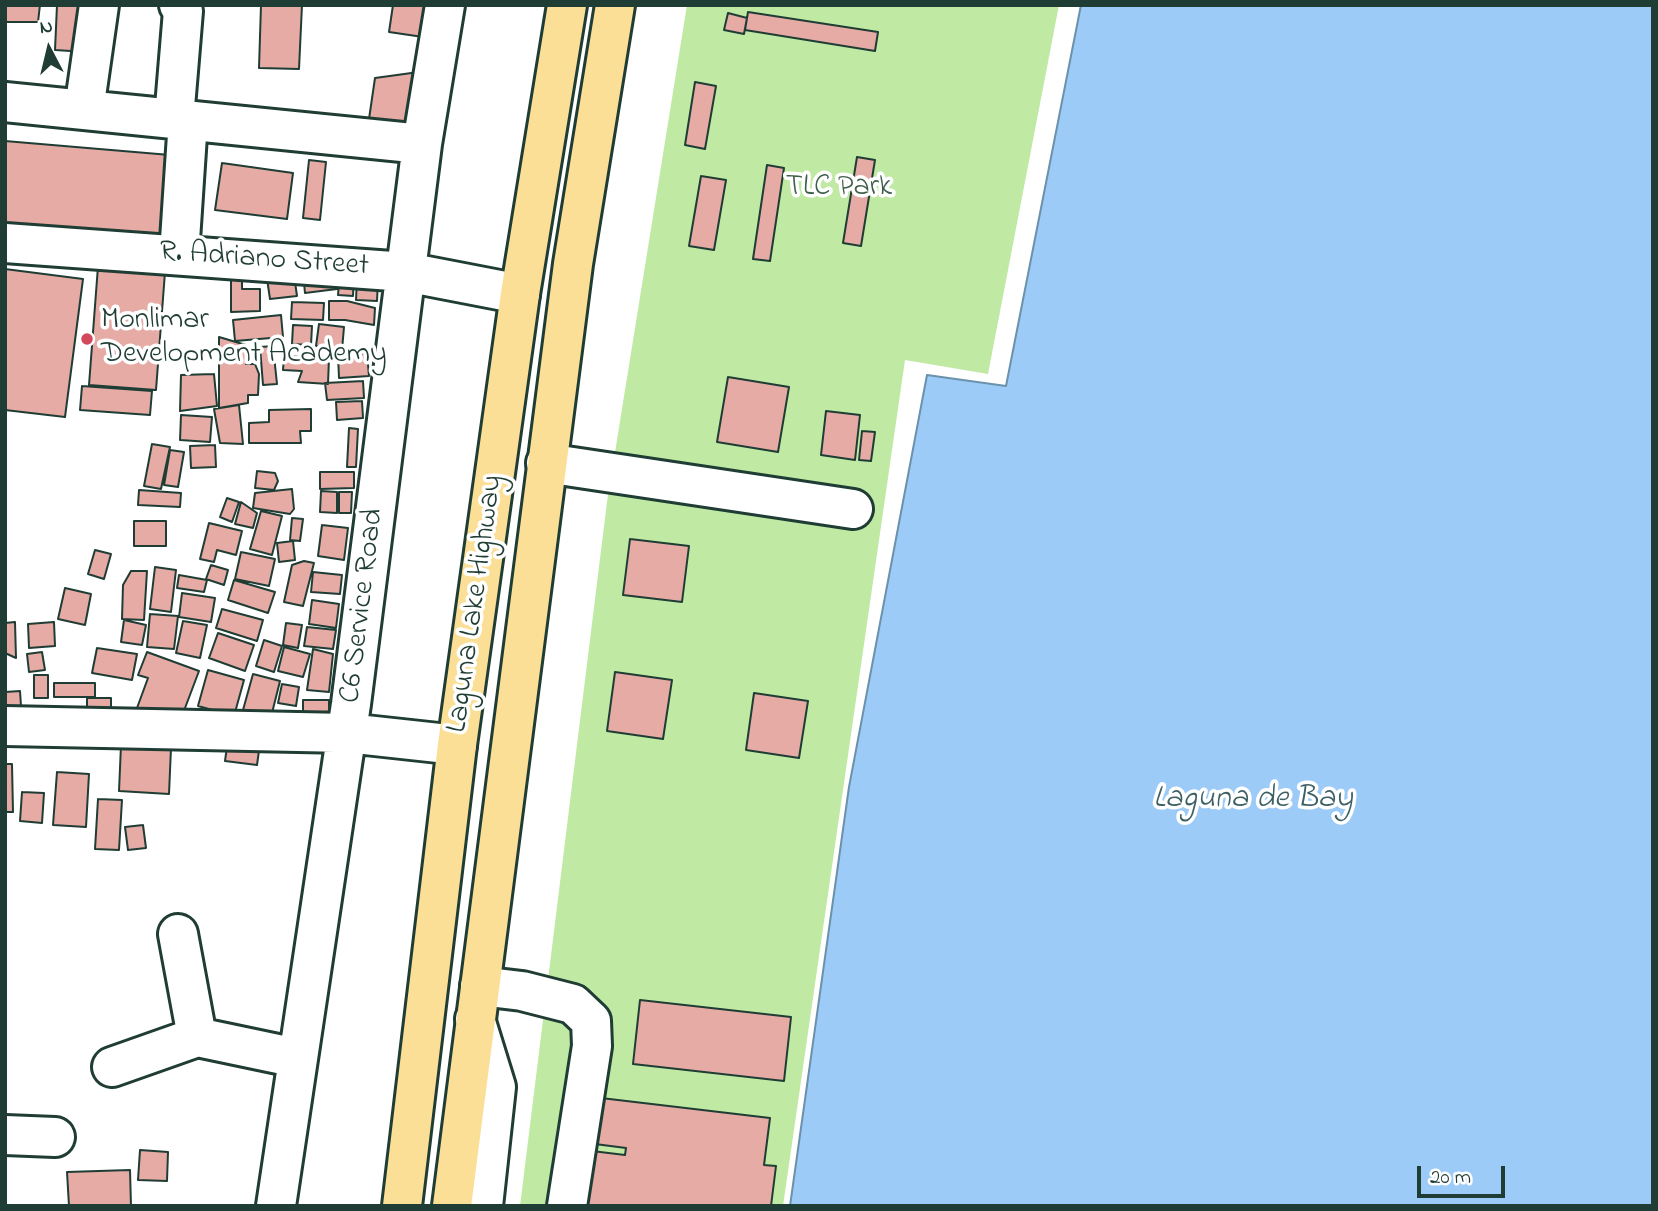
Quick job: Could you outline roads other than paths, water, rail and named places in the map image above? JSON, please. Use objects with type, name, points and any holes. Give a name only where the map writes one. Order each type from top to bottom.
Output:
[{"type":"main road","name":"Laguna Lake Highway","points":[[402,1206],[457,745],[505,290],[567,5]]},
{"type":"main road","name":"Laguna Lake Highway","points":[[452,1206],[573,264],[615,5]]},
{"type":"street","points":[[84,110],[99,5]]},
{"type":"street","points":[[179,5],[183,11],[179,255]]},
{"type":"street","name":"C6 Service Road","points":[[276,1206],[297,1058],[358,724],[416,274],[422,144],[445,5]]},
{"type":"street","points":[[5,102],[422,144]]},
{"type":"street","name":"R. Adriano Street","points":[[5,243],[416,274],[505,290]]},
{"type":"street","points":[[546,463],[853,509]]},
{"type":"street","points":[[5,726],[358,724],[414,740],[457,745]]},
{"type":"street","points":[[178,934],[197,1037]]},
{"type":"street","points":[[483,1206],[496,1087],[478,1003],[522,991],[573,1003],[591,1021],[592,1046],[567,1206]]},
{"type":"street","points":[[113,1066],[197,1037],[297,1058]]},
{"type":"street","points":[[5,1135],[55,1137]]},
{"type":"water","name":"Laguna de Bay","points":[[1081,5],[1653,5],[1653,1206],[790,1206],[849,787],[927,375],[1006,386]]},
{"type":"place","name":"Monlimar Development Academy","points":[[87,339]]},
{"type":"park label","name":"TLC Park","points":[[839,189]]}]
